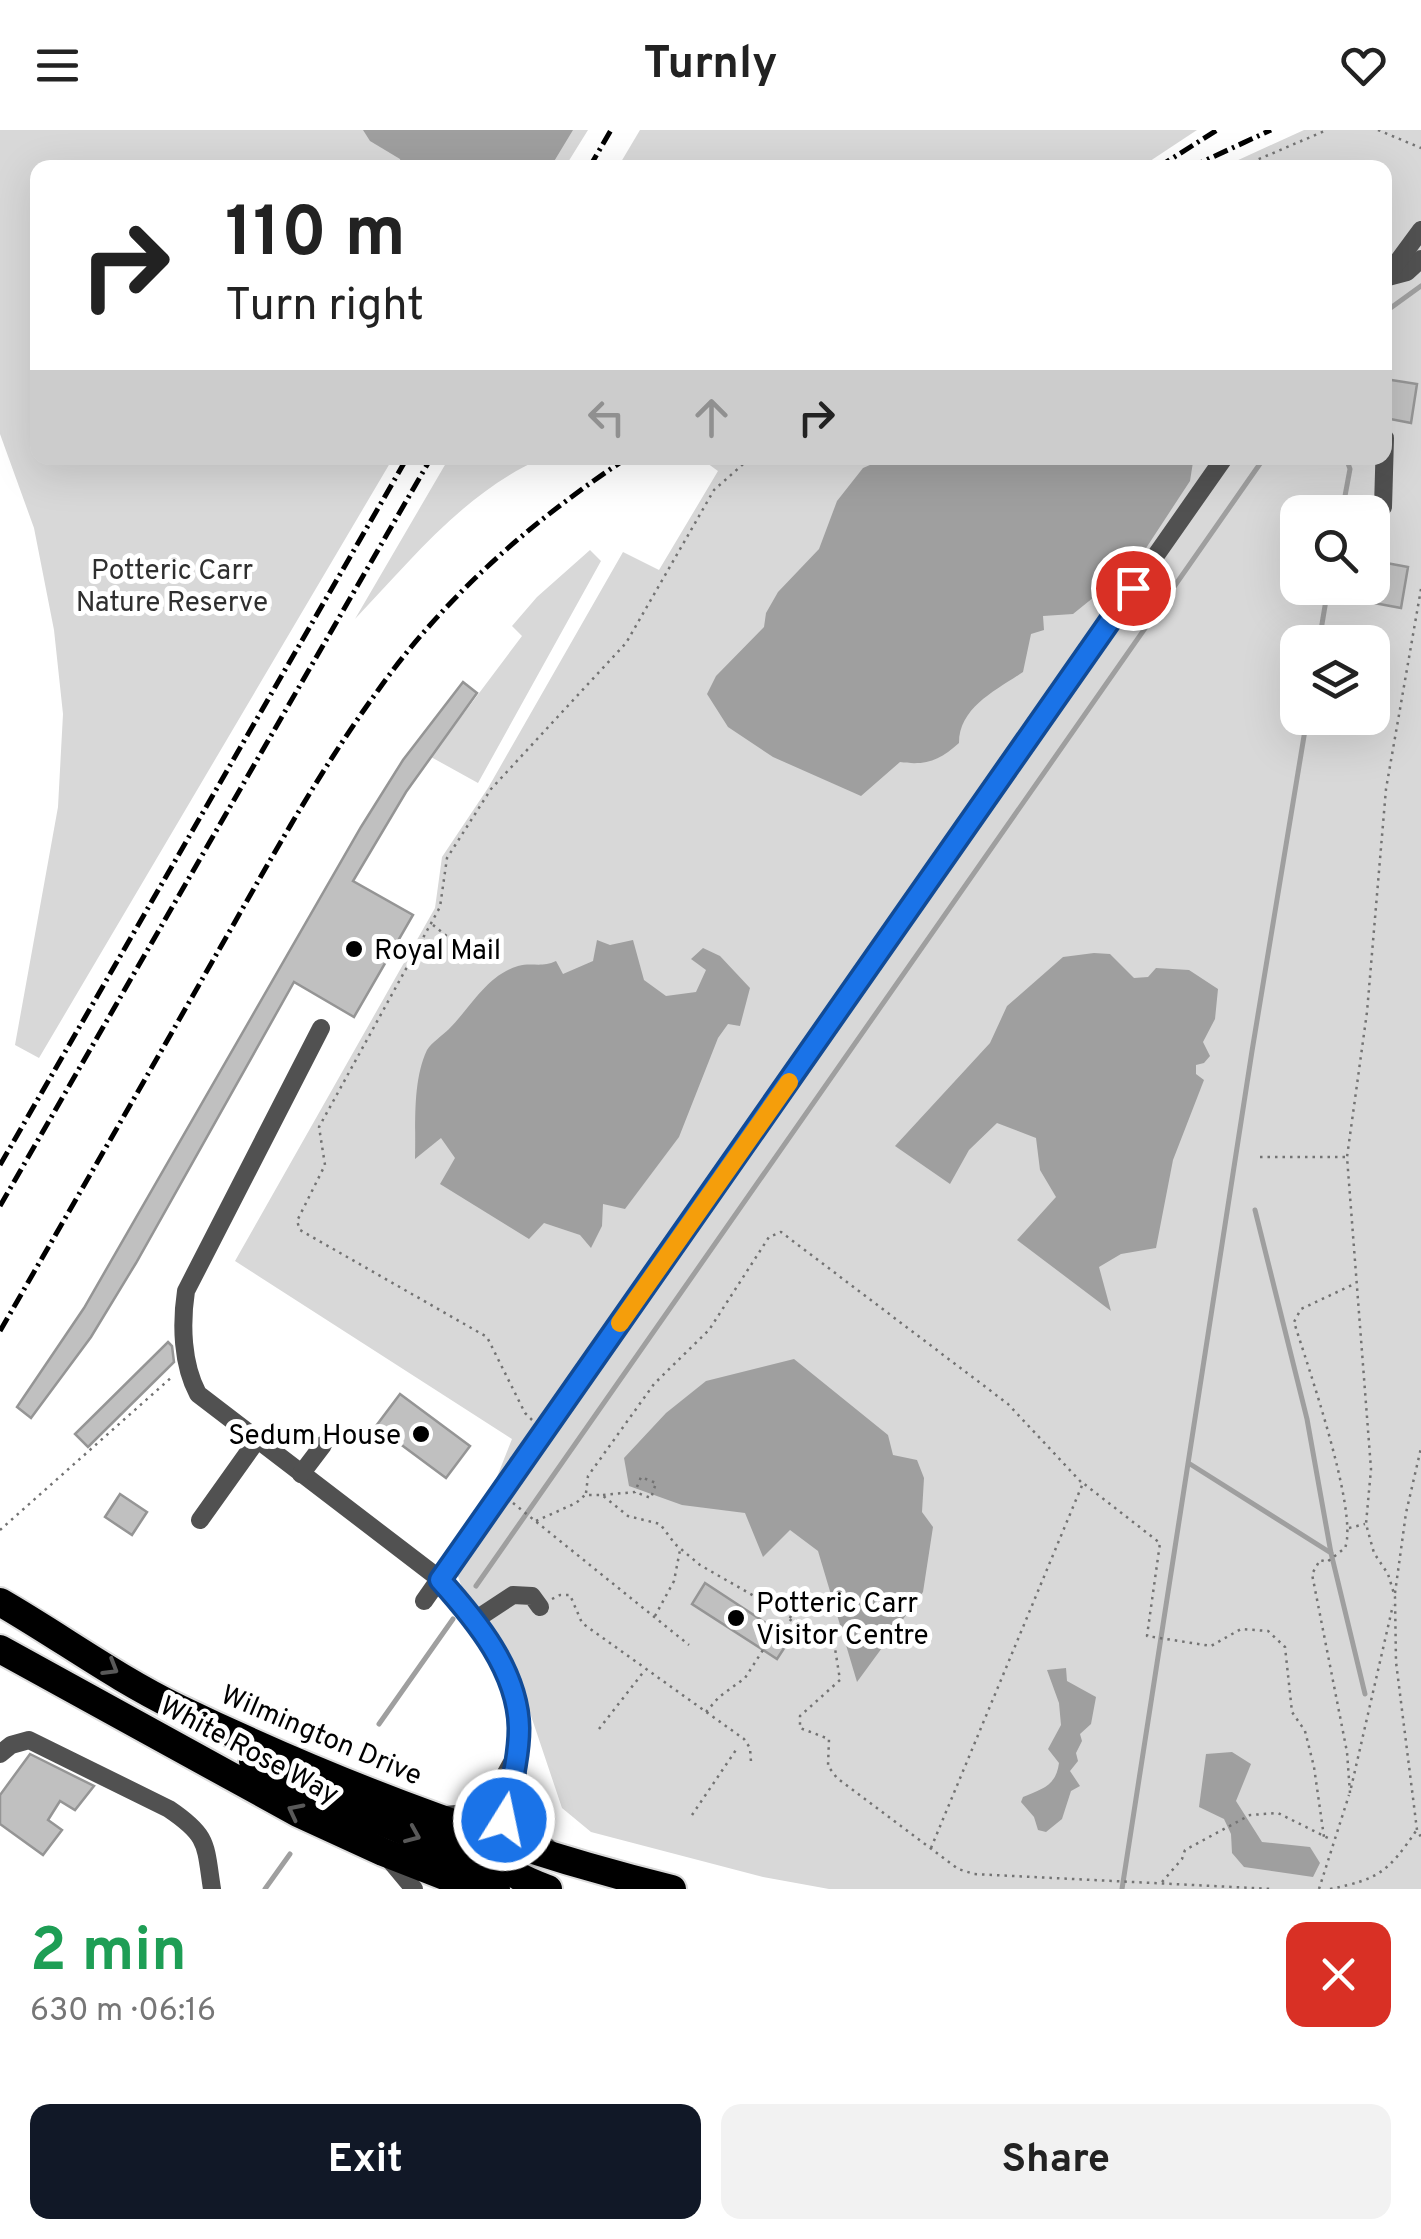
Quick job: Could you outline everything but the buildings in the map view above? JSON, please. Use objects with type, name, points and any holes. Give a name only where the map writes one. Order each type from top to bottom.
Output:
[{"type":"highway","name":"Wilmington Drive","points":[[0,1602],[174,1706],[424,1814],[566,1862],[672,1889]]},
{"type":"highway","name":"White Rose Way","points":[[0,1649],[298,1814],[383,1852],[488,1885]]},
{"type":"highway","points":[[174,1706],[254,1761],[338,1803],[474,1860],[488,1885]]},
{"type":"highway","points":[[500,1842],[505,1863],[516,1877],[548,1889]]},
{"type":"street","points":[[1392,271],[1421,230]]},
{"type":"street","points":[[1392,276],[1407,272],[1421,259]]},
{"type":"street","points":[[424,1601],[1219,465]]},
{"type":"street","points":[[1383,495],[1384,465]]},
{"type":"street","points":[[321,1028],[186,1291],[182,1319],[190,1380],[198,1394],[440,1580],[475,1620],[507,1676],[519,1727],[500,1842],[488,1885]]},
{"type":"street","points":[[200,1520],[257,1440]]},
{"type":"street","points":[[301,1474],[323,1444]]},
{"type":"street","points":[[475,1620],[513,1595],[532,1596],[540,1606]]},
{"type":"street","points":[[0,1754],[11,1745],[29,1740],[169,1809],[190,1823],[204,1840],[212,1889]]},
{"type":"street","points":[[424,1814],[454,1815],[470,1810],[488,1797],[516,1755]]},
{"type":"street","points":[[516,1755],[524,1815],[532,1832],[566,1862]]},
{"type":"street","points":[[383,1852],[414,1889]]},
{"type":"path","points":[[1257,160],[1328,130]]},
{"type":"path","points":[[1378,130],[1421,148]]},
{"type":"path","points":[[544,1432],[525,1413],[487,1337],[300,1230],[296,1221],[325,1165],[319,1127],[440,908],[446,858],[491,789],[626,643],[714,490],[742,465]]},
{"type":"path","points":[[1421,588],[1386,789],[1366,1012],[1347,1157],[1370,1468],[1366,1524],[1374,1553],[1388,1574],[1395,1597],[1396,1662],[1421,1837]]},
{"type":"path","points":[[432,924],[453,941]]},
{"type":"path","points":[[1260,1157],[1347,1157]]},
{"type":"path","points":[[536,1521],[585,1495],[588,1476],[654,1384],[709,1330],[769,1237],[781,1232],[1008,1404],[1082,1482],[1160,1543],[1147,1636],[1211,1646],[1240,1629],[1268,1631],[1285,1647],[1292,1712],[1305,1731],[1324,1837]]},
{"type":"path","points":[[1350,1793],[1348,1752],[1312,1574],[1320,1560],[1327,1562],[1346,1548],[1347,1528],[1334,1452],[1294,1322],[1301,1309],[1354,1284]]},
{"type":"path","points":[[0,1530],[188,1360]]},
{"type":"path","points":[[1319,1889],[1350,1793],[1395,1597],[1406,1513],[1421,1448]]},
{"type":"path","points":[[585,1495],[635,1492],[651,1498],[656,1483],[640,1477],[635,1492]]},
{"type":"path","points":[[930,1850],[1082,1482]]},
{"type":"path","points":[[602,1495],[628,1516],[660,1524],[680,1549],[700,1565],[834,1642],[840,1680],[800,1716],[800,1728],[829,1739],[828,1766],[837,1778],[958,1869],[974,1874],[1274,1889]]},
{"type":"path","points":[[519,1508],[689,1646]]},
{"type":"path","points":[[1347,1528],[1366,1524]]},
{"type":"path","points":[[654,1617],[674,1581],[680,1549]]},
{"type":"path","points":[[540,1606],[560,1594],[570,1595],[582,1623],[744,1739],[752,1762]]},
{"type":"path","points":[[781,1633],[792,1618]]},
{"type":"path","points":[[704,1713],[744,1678],[764,1650]]},
{"type":"path","points":[[599,1729],[646,1669]]},
{"type":"path","points":[[692,1815],[736,1750]]},
{"type":"path","points":[[1161,1883],[1185,1850],[1250,1815],[1278,1814],[1333,1840]]},
{"type":"path","points":[[1330,1889],[1360,1883],[1393,1866],[1417,1830]]},
{"type":"green space","name":"Potteric Carr Nature Reserve","points":[[0,130],[588,130],[569,160],[30,160],[30,465],[389,465],[39,1058],[15,1045],[58,807],[63,714],[54,630],[34,528],[0,434]]},
{"type":"green space","points":[[640,130],[1197,130],[1152,160],[622,160]]},
{"type":"green space","points":[[1304,130],[1421,130],[1421,1889],[829,1889],[763,1877],[591,1832],[562,1808],[522,1689],[491,1626],[462,1588],[449,1550],[493,1487],[512,1439],[235,1261],[435,908],[442,857],[488,788],[623,552],[659,570],[718,471],[710,465],[1392,465],[1392,160],[1238,160]]},
{"type":"green space","points":[[445,465],[528,465],[464,508],[355,619]]},
{"type":"green space","points":[[590,550],[601,561],[478,783],[431,757],[522,636],[512,626],[537,597]]},
{"type":"shaded area","points":[[363,130],[573,130],[555,160],[400,160],[370,141]]},
{"type":"shaded area","points":[[1193,465],[1190,481],[1114,597],[1099,593],[1073,614],[1043,616],[1044,630],[1031,634],[1023,672],[972,709],[959,743],[932,760],[900,762],[861,796],[773,757],[728,727],[707,694],[716,676],[764,627],[766,613],[778,592],[819,549],[837,501],[863,468]]},
{"type":"shaded area","points":[[597,940],[610,945],[633,940],[644,980],[666,996],[696,992],[706,970],[691,959],[703,948],[720,956],[750,988],[740,1026],[728,1024],[718,1038],[679,1137],[625,1209],[603,1204],[602,1226],[591,1248],[580,1235],[544,1223],[529,1239],[440,1184],[455,1158],[441,1138],[415,1159],[415,1118],[419,1076],[427,1050],[488,984],[507,970],[523,965],[556,961],[563,974],[593,961]]},
{"type":"shaded area","points":[[1110,954],[1134,978],[1148,977],[1156,968],[1189,970],[1218,989],[1215,1019],[1203,1042],[1210,1056],[1196,1065],[1196,1074],[1204,1080],[1173,1160],[1156,1248],[1121,1254],[1099,1267],[1111,1311],[1017,1240],[1056,1197],[1040,1170],[1036,1138],[997,1123],[969,1150],[950,1184],[895,1146],[990,1043],[1007,1006],[1063,957]]},
{"type":"shaded area","points":[[794,1359],[888,1435],[893,1455],[917,1460],[924,1478],[922,1512],[933,1527],[923,1592],[857,1682],[818,1551],[790,1530],[763,1557],[745,1513],[682,1505],[629,1486],[624,1458],[666,1413],[706,1381]]},
{"type":"shaded area","points":[[1066,1668],[1067,1681],[1096,1697],[1091,1724],[1080,1734],[1078,1761],[1070,1771],[1080,1786],[1071,1791],[1062,1819],[1046,1832],[1038,1830],[1034,1817],[1021,1802],[1055,1777],[1059,1763],[1048,1749],[1061,1725],[1059,1703],[1047,1670]]},
{"type":"shaded area","points":[[1232,1752],[1251,1764],[1236,1801],[1262,1842],[1310,1847],[1320,1863],[1313,1877],[1244,1867],[1232,1853],[1231,1834],[1224,1819],[1199,1807],[1206,1754]]},
{"type":"waterway","points":[[1392,307],[1421,286]]},
{"type":"waterway","points":[[476,1586],[1259,465]]},
{"type":"waterway","points":[[1345,495],[1349,465]]},
{"type":"waterway","points":[[1322,625],[1325,605]]},
{"type":"waterway","points":[[1122,1889],[1304,735]]},
{"type":"waterway","points":[[1255,1210],[1307,1419],[1331,1553]]},
{"type":"waterway","points":[[1190,1464],[1331,1553],[1365,1694]]},
{"type":"waterway","points":[[379,1724],[453,1619]]},
{"type":"waterway","points":[[265,1889],[290,1854]]},
{"type":"railway","points":[[594,160],[611,130]]},
{"type":"railway","points":[[1170,160],[1217,130]]},
{"type":"railway","points":[[1206,160],[1271,130]]},
{"type":"railway","points":[[0,1165],[403,465]]},
{"type":"railway","points":[[0,1206],[427,465]]},
{"type":"railway","points":[[0,1331],[292,823],[379,689],[432,622],[492,562],[617,465]]},
{"type":"slow traffic","points":[[620,1323],[789,1082]]},
{"type":"place","name":"Royal Mail","points":[[354,949]]},
{"type":"place","name":"Sedum House","points":[[421,1434]]},
{"type":"place","name":"Potteric Carr Visitor Centre","points":[[736,1618]]},
{"type":"route","points":[[504,1820],[519,1727],[507,1676],[477,1622],[440,1580],[1133,588]]}]
